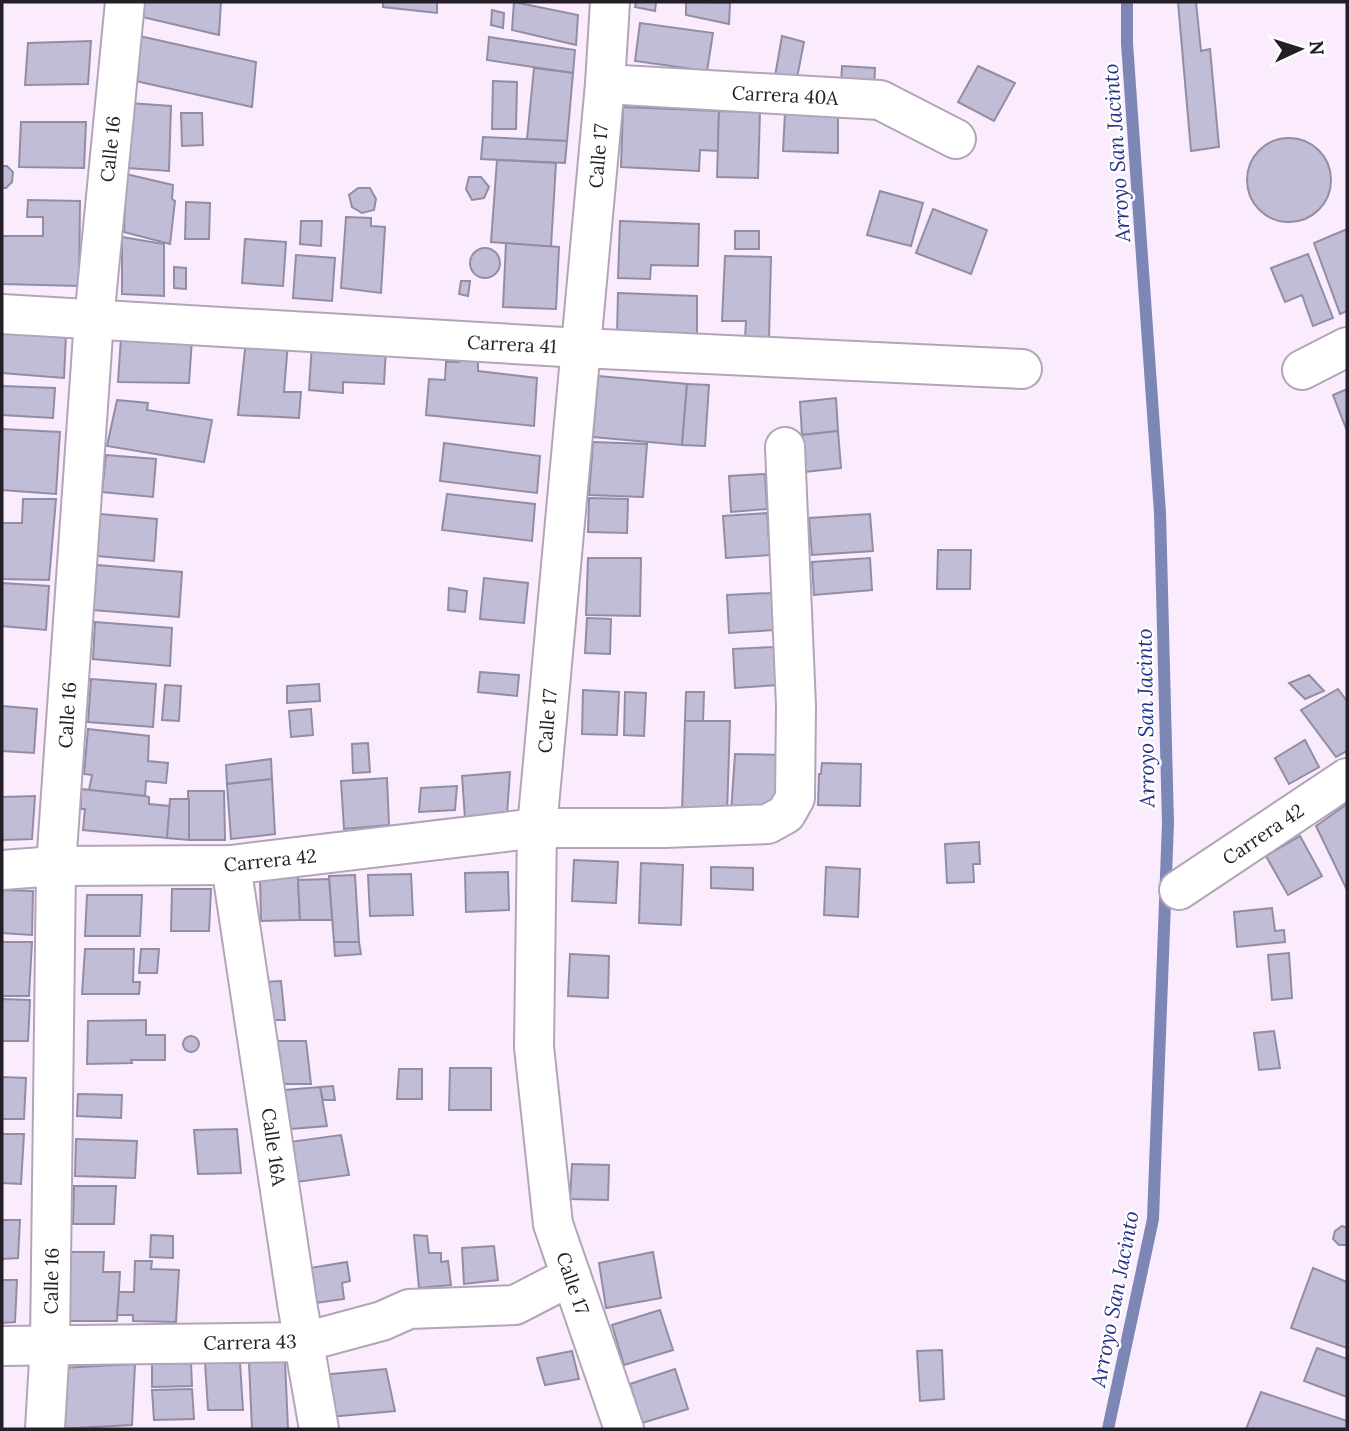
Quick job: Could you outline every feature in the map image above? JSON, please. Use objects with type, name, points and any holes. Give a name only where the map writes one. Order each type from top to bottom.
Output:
[{"type":"street","name":"Calle 16","points":[[45,1429],[51,1344],[56,866],[94,320],[125,2]]},
{"type":"street","name":"Calle 17","points":[[610,2],[605,84],[537,828],[534,1048],[553,1224],[624,1429]]},
{"type":"street","name":"Carrera 40A","points":[[605,84],[880,100],[956,139]]},
{"type":"street","name":"Carrera 41","points":[[2,314],[581,348],[1022,369]]},
{"type":"street","points":[[1303,370],[1347,347]]},
{"type":"street","name":"Carrera 42","points":[[2,870],[56,866],[231,865],[537,828],[664,828],[768,824],[786,814],[795,798],[796,706],[785,447]]},
{"type":"street","name":"Carrera 42","points":[[1179,890],[1347,778]]},
{"type":"street","name":"Calle 16A","points":[[231,865],[319,1429]]},
{"type":"street","name":"Carrera 43","points":[[2,1346],[304,1342],[382,1321],[409,1309],[514,1305],[571,1276]]},
{"type":"building","points":[[135,2],[221,2],[219,35],[134,15]]},
{"type":"building","points":[[383,2],[437,2],[437,13],[383,7]]},
{"type":"building","points":[[514,2],[578,15],[576,45],[512,30]]},
{"type":"building","points":[[636,2],[656,2],[655,11],[635,7]]},
{"type":"building","points":[[686,2],[730,3],[729,24],[686,15]]},
{"type":"building","points":[[1178,2],[1196,2],[1201,51],[1210,49],[1219,147],[1191,151]]},
{"type":"building","points":[[492,10],[504,13],[503,28],[491,25]]},
{"type":"building","points":[[640,23],[713,33],[707,71],[635,61]]},
{"type":"building","points":[[135,35],[256,62],[252,107],[131,80]]},
{"type":"building","points":[[782,36],[804,42],[796,83],[774,82]]},
{"type":"building","points":[[489,37],[575,50],[573,73],[487,60]]},
{"type":"building","points":[[91,41],[88,84],[25,85],[28,43]]},
{"type":"building","points":[[842,66],[875,68],[874,89],[841,86]]},
{"type":"building","points":[[978,66],[1015,83],[994,121],[958,102]]},
{"type":"building","points":[[534,68],[573,73],[567,141],[527,139]]},
{"type":"building","points":[[493,81],[517,82],[516,129],[492,129]]},
{"type":"building","points":[[129,103],[171,106],[169,171],[127,168]]},
{"type":"building","points":[[623,107],[719,111],[718,151],[700,150],[699,171],[621,167]]},
{"type":"building","points":[[719,111],[760,112],[758,178],[717,177]]},
{"type":"building","points":[[181,113],[202,113],[203,145],[182,146]]},
{"type":"building","points":[[785,113],[838,115],[838,153],[783,151]]},
{"type":"building","points":[[21,122],[86,122],[84,168],[19,167]]},
{"type":"building","points":[[483,137],[567,141],[565,163],[481,159]]},
{"type":"building","points":[[1289,138],[1305,141],[1319,150],[1328,164],[1331,180],[1328,196],[1319,210],[1305,219],[1289,222],[1273,219],[1259,210],[1250,196],[1247,180],[1250,164],[1259,150],[1273,141]]},
{"type":"building","points":[[497,160],[556,163],[551,247],[491,242]]},
{"type":"building","points":[[2,166],[7,166],[13,172],[12,182],[6,188],[2,188]]},
{"type":"building","points":[[126,174],[173,185],[172,199],[175,201],[170,244],[124,232]]},
{"type":"building","points":[[469,177],[481,177],[489,187],[484,198],[472,200],[466,189]]},
{"type":"building","points":[[358,188],[370,188],[376,199],[374,210],[362,213],[352,207],[349,195]]},
{"type":"building","points":[[880,191],[923,203],[911,246],[867,235]]},
{"type":"building","points":[[28,200],[80,201],[79,286],[2,284],[2,236],[43,236],[43,217],[27,217]]},
{"type":"building","points":[[186,202],[210,203],[209,239],[185,239]]},
{"type":"building","points":[[933,209],[987,230],[971,274],[916,253]]},
{"type":"building","points":[[346,217],[371,218],[371,226],[385,227],[381,293],[341,288]]},
{"type":"building","points":[[301,221],[322,221],[321,246],[300,244]]},
{"type":"building","points":[[620,221],[699,224],[698,266],[651,265],[650,279],[618,278]]},
{"type":"building","points":[[1347,229],[1347,311],[1340,314],[1314,243]]},
{"type":"building","points":[[735,231],[759,231],[759,249],[735,249]]},
{"type":"building","points":[[122,237],[164,244],[164,296],[122,294]]},
{"type":"building","points":[[245,239],[286,242],[283,286],[242,283]]},
{"type":"building","points":[[506,243],[559,247],[556,309],[503,307]]},
{"type":"building","points":[[485,248],[496,252],[500,263],[496,274],[485,278],[474,274],[470,263],[474,252]]},
{"type":"building","points":[[1308,254],[1333,318],[1313,326],[1302,295],[1285,302],[1271,268]]},
{"type":"building","points":[[296,255],[335,258],[332,301],[293,298]]},
{"type":"building","points":[[725,256],[771,257],[769,339],[745,338],[746,321],[722,321]]},
{"type":"building","points":[[174,267],[186,268],[186,289],[174,288]]},
{"type":"building","points":[[461,281],[470,281],[468,296],[459,294]]},
{"type":"building","points":[[618,293],[697,296],[697,338],[617,335]]},
{"type":"building","points":[[2,328],[66,334],[64,378],[2,373]]},
{"type":"building","points":[[121,338],[192,339],[189,383],[118,382]]},
{"type":"building","points":[[246,340],[288,343],[284,392],[301,392],[299,418],[238,415]]},
{"type":"building","points":[[312,344],[386,348],[384,384],[343,382],[343,393],[309,390]]},
{"type":"building","points":[[459,354],[478,358],[478,371],[537,378],[534,426],[426,415],[429,379],[445,380],[446,362],[459,362]]},
{"type":"building","points":[[598,376],[687,384],[682,445],[593,437]]},
{"type":"building","points":[[687,384],[709,385],[705,446],[682,445]]},
{"type":"building","points":[[2,386],[55,388],[53,418],[2,415]]},
{"type":"building","points":[[1347,389],[1347,431],[1333,395]]},
{"type":"building","points":[[836,398],[838,431],[802,435],[800,402]]},
{"type":"building","points":[[117,400],[148,403],[147,410],[212,420],[204,462],[107,446]]},
{"type":"building","points":[[2,429],[60,432],[56,494],[2,490]]},
{"type":"building","points":[[838,431],[841,468],[805,472],[802,435]]},
{"type":"building","points":[[593,442],[647,444],[643,497],[589,495]]},
{"type":"building","points":[[444,443],[540,456],[537,493],[440,481]]},
{"type":"building","points":[[106,455],[156,459],[153,497],[102,492]]},
{"type":"building","points":[[765,474],[767,509],[731,512],[729,476]]},
{"type":"building","points":[[447,494],[535,504],[532,541],[442,530]]},
{"type":"building","points":[[589,498],[628,499],[627,533],[588,532]]},
{"type":"building","points":[[23,499],[56,499],[49,580],[2,579],[2,523],[22,523]]},
{"type":"building","points":[[767,513],[770,555],[726,558],[723,516]]},
{"type":"building","points":[[100,514],[157,519],[154,561],[97,556]]},
{"type":"building","points":[[870,514],[873,551],[812,555],[809,518]]},
{"type":"building","points":[[938,550],[971,550],[970,589],[937,589]]},
{"type":"building","points":[[588,558],[641,558],[640,616],[586,615]]},
{"type":"building","points":[[870,558],[872,590],[814,595],[812,562]]},
{"type":"building","points":[[97,565],[182,572],[179,617],[93,610]]},
{"type":"building","points":[[484,578],[528,583],[524,623],[480,619]]},
{"type":"building","points":[[2,583],[49,586],[46,630],[2,626]]},
{"type":"building","points":[[449,588],[467,591],[465,612],[448,610]]},
{"type":"building","points":[[772,593],[774,630],[729,633],[727,595]]},
{"type":"building","points":[[587,618],[611,619],[610,654],[585,653]]},
{"type":"building","points":[[95,622],[172,628],[170,666],[93,659]]},
{"type":"building","points":[[775,647],[778,685],[735,688],[733,649]]},
{"type":"building","points":[[480,672],[519,675],[517,696],[478,692]]},
{"type":"building","points":[[1309,675],[1324,691],[1305,699],[1289,683]]},
{"type":"building","points":[[91,679],[156,684],[153,727],[88,722]]},
{"type":"building","points":[[319,684],[320,701],[287,703],[287,686]]},
{"type":"building","points":[[165,685],[181,686],[179,721],[162,720]]},
{"type":"building","points":[[1338,689],[1347,701],[1347,751],[1336,757],[1301,710]]},
{"type":"building","points":[[583,690],[619,692],[617,735],[582,734]]},
{"type":"building","points":[[625,692],[646,693],[644,736],[624,735]]},
{"type":"building","points":[[686,692],[704,692],[703,721],[685,721]]},
{"type":"building","points":[[2,706],[37,709],[34,753],[2,751]]},
{"type":"building","points":[[311,709],[313,735],[291,737],[289,711]]},
{"type":"building","points":[[685,721],[730,721],[727,813],[682,812]]},
{"type":"building","points":[[88,729],[149,736],[148,761],[168,763],[166,783],[146,781],[145,796],[89,790],[92,775],[84,774]]},
{"type":"building","points":[[1305,740],[1319,767],[1289,784],[1275,758]]},
{"type":"building","points":[[368,743],[370,772],[353,773],[352,744]]},
{"type":"building","points":[[735,754],[782,755],[779,815],[731,813]]},
{"type":"building","points":[[271,759],[272,779],[227,784],[226,765]]},
{"type":"building","points":[[822,763],[861,764],[860,806],[818,805]]},
{"type":"building","points":[[510,772],[507,814],[465,818],[462,776]]},
{"type":"building","points":[[387,778],[389,825],[344,829],[341,781]]},
{"type":"building","points":[[272,779],[275,834],[231,839],[227,784]]},
{"type":"building","points":[[457,786],[455,810],[419,812],[421,788]]},
{"type":"building","points":[[81,789],[145,796],[149,797],[149,804],[170,806],[167,838],[83,830],[85,809],[81,809]]},
{"type":"building","points":[[188,791],[224,791],[225,840],[189,840]]},
{"type":"building","points":[[35,796],[32,839],[2,840],[2,797]]},
{"type":"building","points":[[170,799],[189,799],[189,840],[167,838]]},
{"type":"building","points":[[1347,804],[1347,890],[1316,826]]},
{"type":"building","points":[[1300,836],[1322,876],[1288,895],[1266,856]]},
{"type":"building","points":[[979,842],[980,864],[973,864],[974,882],[947,883],[945,844]]},
{"type":"building","points":[[574,860],[618,862],[616,903],[572,901]]},
{"type":"building","points":[[641,863],[683,865],[681,925],[639,923]]},
{"type":"building","points":[[711,867],[753,868],[753,890],[711,888]]},
{"type":"building","points":[[826,867],[860,869],[858,917],[824,915]]},
{"type":"building","points":[[508,872],[509,910],[466,912],[465,873]]},
{"type":"building","points":[[411,874],[413,915],[370,916],[368,875]]},
{"type":"building","points":[[355,875],[359,942],[334,942],[329,876]]},
{"type":"building","points":[[260,877],[298,877],[300,920],[261,921]]},
{"type":"building","points":[[329,879],[332,920],[300,920],[298,880]]},
{"type":"building","points":[[172,889],[211,889],[209,931],[171,931]]},
{"type":"building","points":[[2,890],[33,891],[32,935],[2,933]]},
{"type":"building","points":[[87,895],[142,895],[140,936],[85,936]]},
{"type":"building","points":[[1272,908],[1275,931],[1284,930],[1285,942],[1237,947],[1234,912]]},
{"type":"building","points":[[2,942],[32,942],[29,996],[2,996]]},
{"type":"building","points":[[334,942],[359,942],[361,954],[335,956]]},
{"type":"building","points":[[85,949],[134,949],[133,982],[140,982],[139,994],[82,994]]},
{"type":"building","points":[[141,949],[159,949],[157,973],[139,973]]},
{"type":"building","points":[[1289,953],[1292,998],[1272,1000],[1268,955]]},
{"type":"building","points":[[570,954],[609,956],[608,998],[568,996]]},
{"type":"building","points":[[281,981],[285,1020],[267,1020],[263,982]]},
{"type":"building","points":[[2,999],[30,1000],[28,1041],[2,1041]]},
{"type":"building","points":[[146,1020],[146,1035],[165,1035],[165,1060],[87,1064],[88,1021]]},
{"type":"building","points":[[1274,1031],[1280,1068],[1259,1070],[1254,1033]]},
{"type":"building","points":[[191,1036],[197,1038],[197,1050],[191,1052],[185,1050],[183,1044],[185,1038]]},
{"type":"building","points":[[269,1041],[306,1041],[311,1084],[272,1084]]},
{"type":"building","points":[[450,1068],[491,1068],[491,1110],[449,1110]]},
{"type":"building","points":[[399,1069],[422,1069],[422,1099],[397,1099]]},
{"type":"building","points":[[2,1077],[26,1078],[24,1119],[2,1119]]},
{"type":"building","points":[[333,1086],[335,1100],[323,1100],[320,1087]]},
{"type":"building","points":[[320,1087],[327,1126],[279,1130],[273,1091]]},
{"type":"building","points":[[78,1094],[122,1095],[121,1118],[77,1116]]},
{"type":"building","points":[[237,1129],[241,1173],[198,1174],[194,1130]]},
{"type":"building","points":[[2,1134],[24,1134],[21,1184],[2,1183]]},
{"type":"building","points":[[341,1135],[349,1175],[289,1183],[282,1143]]},
{"type":"building","points":[[76,1139],[137,1141],[135,1178],[75,1176]]},
{"type":"building","points":[[572,1164],[609,1165],[608,1200],[570,1199]]},
{"type":"building","points":[[74,1186],[116,1186],[114,1224],[73,1224]]},
{"type":"building","points":[[2,1220],[20,1220],[18,1258],[2,1259]]},
{"type":"building","points":[[1342,1226],[1347,1228],[1347,1244],[1339,1245],[1333,1239],[1335,1231]]},
{"type":"building","points":[[151,1235],[173,1236],[173,1258],[150,1257]]},
{"type":"building","points":[[414,1235],[427,1236],[429,1253],[441,1253],[441,1262],[448,1261],[451,1285],[419,1288]]},
{"type":"building","points":[[494,1246],[498,1280],[464,1284],[462,1248]]},
{"type":"building","points":[[71,1252],[104,1252],[103,1272],[120,1272],[117,1321],[68,1321]]},
{"type":"building","points":[[653,1252],[661,1298],[606,1308],[599,1263]]},
{"type":"building","points":[[135,1261],[152,1261],[151,1269],[179,1270],[176,1322],[133,1321],[133,1315],[117,1315],[119,1292],[134,1292]]},
{"type":"building","points":[[347,1262],[350,1281],[342,1283],[344,1299],[315,1303],[310,1268]]},
{"type":"building","points":[[1313,1268],[1347,1282],[1347,1348],[1291,1328]]},
{"type":"building","points":[[2,1280],[17,1280],[15,1322],[2,1323]]},
{"type":"building","points":[[660,1310],[673,1350],[624,1365],[612,1325]]},
{"type":"building","points":[[1317,1348],[1347,1359],[1347,1397],[1304,1381]]},
{"type":"building","points":[[942,1350],[944,1399],[920,1401],[917,1351]]},
{"type":"building","points":[[572,1351],[579,1379],[545,1385],[537,1358]]},
{"type":"building","points":[[285,1361],[288,1429],[252,1429],[249,1362]]},
{"type":"building","points":[[205,1362],[240,1363],[243,1410],[208,1410]]},
{"type":"building","points":[[191,1363],[192,1386],[152,1387],[152,1364]]},
{"type":"building","points":[[135,1364],[132,1425],[58,1429],[61,1368]]},
{"type":"building","points":[[386,1369],[395,1411],[329,1417],[321,1375]]},
{"type":"building","points":[[675,1369],[688,1409],[642,1423],[630,1384]]},
{"type":"building","points":[[192,1389],[194,1419],[154,1420],[152,1390]]},
{"type":"building","points":[[1261,1392],[1347,1421],[1347,1429],[1246,1429]]},
{"type":"waterway","name":"Arroyo San Jacinto","points":[[1108,1429],[1153,1219],[1168,823],[1160,513],[1127,43],[1127,2]]}]
